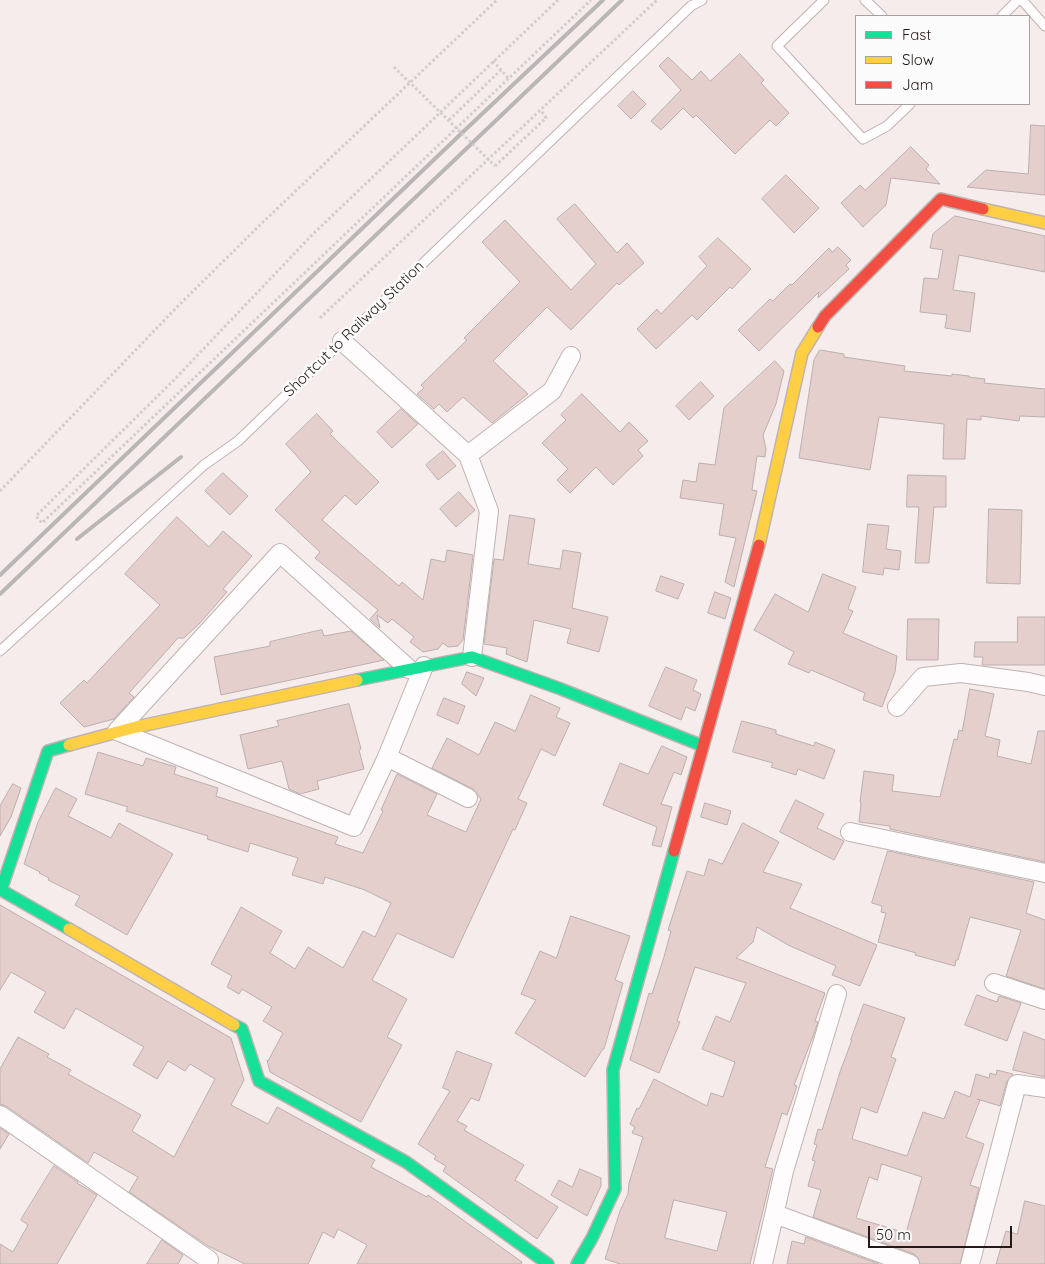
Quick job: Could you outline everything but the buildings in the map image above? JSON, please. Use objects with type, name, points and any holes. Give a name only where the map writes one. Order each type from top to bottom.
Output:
[{"type":"street","points":[[577,1264],[592,1238],[615,1189],[613,1070],[754,564],[802,353],[825,316],[941,199],[1045,223]]},
{"type":"street","points":[[342,341],[468,455],[489,511],[472,657]]},
{"type":"street","points":[[468,455],[552,391],[571,356]]},
{"type":"street","points":[[117,731],[280,553],[416,667]]},
{"type":"street","points":[[548,1264],[406,1162],[259,1081],[242,1029],[1,890],[48,751],[117,731],[416,667],[472,657],[561,689],[703,746]]},
{"type":"street","points":[[117,731],[354,827],[387,757],[416,667]]},
{"type":"street","points":[[897,707],[923,678],[961,673],[1045,686]]},
{"type":"street","points":[[387,757],[468,798]]},
{"type":"street","points":[[850,832],[1045,873]]},
{"type":"street","points":[[994,983],[1045,1000]]},
{"type":"street","points":[[764,1264],[784,1171],[837,994]]},
{"type":"street","points":[[970,1264],[1017,1084],[1045,1088]]},
{"type":"street","points":[[0,1115],[209,1260],[207,1264]]},
{"type":"street","points":[[775,1214],[910,1264]]},
{"type":"lane","name":"Shortcut to Railway Station","points":[[0,651],[204,465],[238,441],[691,6],[702,0]]},
{"type":"lane","points":[[824,0],[777,46],[863,139],[887,126],[909,105]]},
{"type":"lane","points":[[866,0],[881,15]]},
{"type":"lane","points":[[1003,15],[1018,0]]},
{"type":"lane","points":[[1022,0],[1045,26]]},
{"type":"path","points":[[0,491],[178,306],[497,0]]},
{"type":"path","points":[[558,0],[312,234],[174,380],[36,516],[42,523],[591,0]]},
{"type":"path","points":[[320,318],[657,0]]},
{"type":"path","points":[[411,83],[457,38]]},
{"type":"path","points":[[493,61],[509,79]]},
{"type":"path","points":[[394,67],[495,166],[546,118],[541,110]]},
{"type":"path","points":[[449,120],[501,70]]},
{"type":"railway","points":[[0,575],[603,0]]},
{"type":"railway","points":[[0,594],[622,0]]},
{"type":"railway","points":[[77,539],[181,457]]},
{"type":"traffic: fast","points":[[357,680],[472,657],[561,689],[703,746]]},
{"type":"traffic: fast","points":[[69,745],[48,751],[1,890],[69,929]]},
{"type":"traffic: fast","points":[[577,1264],[592,1238],[615,1189],[613,1070],[674,851]]},
{"type":"traffic: fast","points":[[234,1025],[242,1029],[259,1081],[406,1162],[548,1264]]},
{"type":"traffic: slow","points":[[983,209],[1045,223]]},
{"type":"traffic: slow","points":[[759,545],[802,353],[818,327]]},
{"type":"traffic: slow","points":[[69,745],[136,727],[357,680]]},
{"type":"traffic: slow","points":[[69,929],[234,1025]]},
{"type":"traffic: jam","points":[[818,327],[825,316],[941,199],[983,209]]},
{"type":"traffic: jam","points":[[674,851],[759,545]]}]
